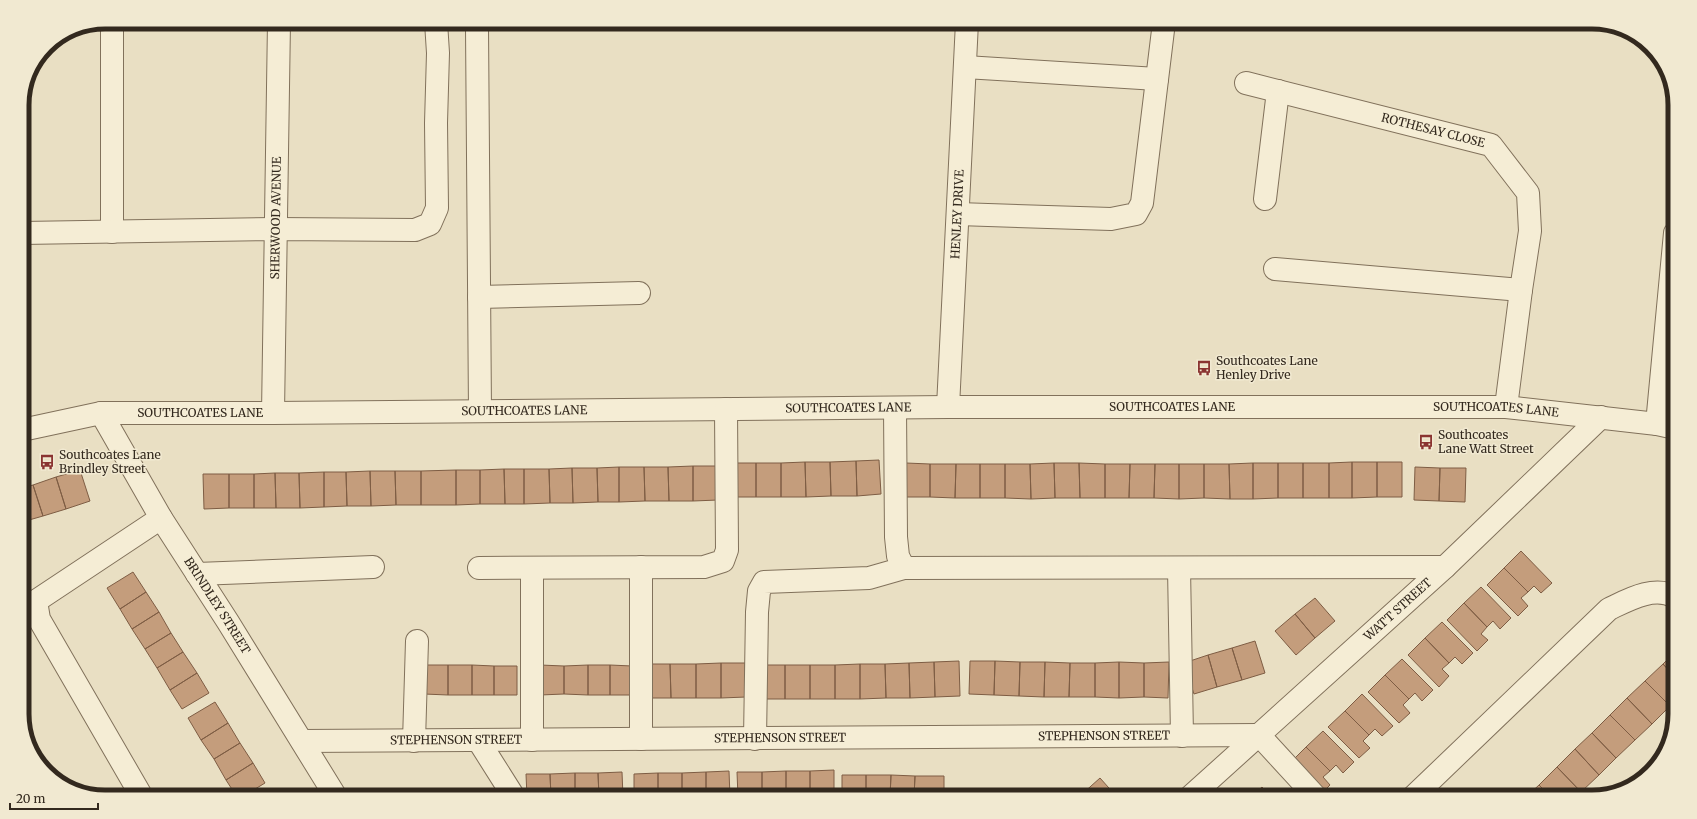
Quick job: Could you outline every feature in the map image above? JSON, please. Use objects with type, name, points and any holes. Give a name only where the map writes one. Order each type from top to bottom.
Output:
[{"type":"street","points":[[112,29],[112,232]]},
{"type":"street","name":"SHERWOOD AVENUE","points":[[273,413],[279,29]]},
{"type":"street","points":[[29,233],[275,229],[415,230],[430,224],[437,208],[436,123],[438,53],[436,29]]},
{"type":"street","points":[[477,29],[480,411]]},
{"type":"street","name":"HENLEY DRIVE","points":[[948,407],[967,29]]},
{"type":"street","points":[[958,214],[1111,218],[1136,214],[1142,203],[1163,29]]},
{"type":"street","points":[[965,67],[1157,79]]},
{"type":"street","name":"ROTHESAY CLOSE","points":[[1246,83],[1491,146],[1528,192],[1530,231],[1506,407]]},
{"type":"street","points":[[1265,199],[1278,91]]},
{"type":"street","points":[[1275,269],[1521,290]]},
{"type":"street","points":[[479,297],[638,293]]},
{"type":"street","points":[[1666,426],[1668,383]]},
{"type":"street","name":"SOUTHCOATES LANE","points":[[29,428],[101,412],[273,413],[948,407],[1506,407],[1601,417],[1666,426]]},
{"type":"street","points":[[895,408],[896,536],[898,556],[904,568]]},
{"type":"street","points":[[479,568],[704,567],[723,561],[727,550],[726,409]]},
{"type":"street","name":"BRINDLEY STREET","points":[[101,412],[161,518],[332,790]]},
{"type":"street","name":"WATT STREET","points":[[1198,790],[1446,567],[1601,417]]},
{"type":"street","points":[[138,790],[29,604],[161,518]]},
{"type":"street","points":[[197,574],[373,567]]},
{"type":"street","points":[[641,567],[641,739]]},
{"type":"street","points":[[755,739],[756,612],[759,591],[764,582],[869,578],[904,568],[1446,567]]},
{"type":"street","points":[[532,568],[532,740]]},
{"type":"street","points":[[1179,568],[1182,736]]},
{"type":"street","points":[[1420,790],[1609,609],[1627,600],[1648,593],[1668,594]]},
{"type":"street","points":[[414,741],[417,641]]},
{"type":"street","points":[[1259,735],[1310,790]]},
{"type":"street","name":"STEPHENSON STREET","points":[[302,741],[1259,735]]},
{"type":"street","points":[[478,740],[510,790]]},
{"type":"building","points":[[879,460],[881,494],[857,496],[856,461]]},
{"type":"building","points":[[856,461],[857,496],[831,496],[830,462]]},
{"type":"building","points":[[805,462],[806,497],[781,497],[781,463]]},
{"type":"building","points":[[805,462],[830,462],[831,496],[806,497]]},
{"type":"building","points":[[1352,462],[1377,462],[1377,497],[1352,498]]},
{"type":"building","points":[[1352,462],[1352,498],[1329,498],[1329,463]]},
{"type":"building","points":[[1377,462],[1402,462],[1402,497],[1377,497]]},
{"type":"building","points":[[731,463],[756,463],[756,497],[731,497]]},
{"type":"building","points":[[756,463],[781,463],[781,497],[756,497]]},
{"type":"building","points":[[906,463],[930,464],[930,497],[905,497]]},
{"type":"building","points":[[1054,463],[1079,463],[1080,498],[1055,498]]},
{"type":"building","points":[[1054,463],[1055,498],[1031,499],[1030,464]]},
{"type":"building","points":[[1079,463],[1105,464],[1105,498],[1080,498]]},
{"type":"building","points":[[1253,463],[1278,463],[1278,498],[1253,499]]},
{"type":"building","points":[[1253,463],[1253,499],[1230,499],[1229,464]]},
{"type":"building","points":[[1278,463],[1303,463],[1303,498],[1278,498]]},
{"type":"building","points":[[1303,463],[1329,463],[1329,498],[1303,498]]},
{"type":"building","points":[[930,464],[956,464],[955,498],[930,497]]},
{"type":"building","points":[[956,464],[980,464],[980,498],[955,498]]},
{"type":"building","points":[[980,464],[1005,464],[1005,498],[980,498]]},
{"type":"building","points":[[1005,464],[1030,464],[1031,499],[1005,498]]},
{"type":"building","points":[[1105,464],[1130,464],[1129,498],[1105,498]]},
{"type":"building","points":[[1130,464],[1155,464],[1154,498],[1129,498]]},
{"type":"building","points":[[1155,464],[1179,464],[1179,499],[1154,498]]},
{"type":"building","points":[[1179,464],[1204,464],[1204,498],[1179,499]]},
{"type":"building","points":[[1204,464],[1229,464],[1230,499],[1204,498]]},
{"type":"building","points":[[693,466],[718,466],[718,500],[693,501]]},
{"type":"building","points":[[693,466],[693,501],[669,501],[668,467]]},
{"type":"building","points":[[619,467],[644,467],[645,501],[619,502]]},
{"type":"building","points":[[619,467],[619,502],[598,502],[597,468]]},
{"type":"building","points":[[644,467],[668,467],[669,501],[645,501]]},
{"type":"building","points":[[1415,467],[1440,468],[1439,501],[1414,500]]},
{"type":"building","points":[[572,468],[597,468],[598,502],[573,503]]},
{"type":"building","points":[[572,468],[573,503],[550,503],[549,469]]},
{"type":"building","points":[[1440,468],[1466,468],[1465,502],[1439,501]]},
{"type":"building","points":[[504,469],[524,469],[524,504],[505,504]]},
{"type":"building","points":[[504,469],[505,504],[480,504],[480,470]]},
{"type":"building","points":[[524,469],[549,469],[550,503],[524,504]]},
{"type":"building","points":[[80,470],[90,501],[66,509],[56,477]]},
{"type":"building","points":[[456,470],[480,470],[480,504],[456,505]]},
{"type":"building","points":[[456,470],[456,505],[421,505],[421,471]]},
{"type":"building","points":[[370,471],[395,471],[396,505],[371,506]]},
{"type":"building","points":[[370,471],[371,506],[347,506],[346,472]]},
{"type":"building","points":[[395,471],[421,471],[421,505],[396,505]]},
{"type":"building","points":[[324,472],[346,472],[347,506],[324,507]]},
{"type":"building","points":[[324,472],[324,507],[300,508],[299,473]]},
{"type":"building","points":[[275,473],[299,473],[300,508],[276,508]]},
{"type":"building","points":[[275,473],[276,508],[254,508],[254,474]]},
{"type":"building","points":[[203,474],[229,474],[229,508],[204,509]]},
{"type":"building","points":[[229,474],[254,474],[254,508],[229,508]]},
{"type":"building","points":[[56,477],[66,509],[43,516],[33,485]]},
{"type":"building","points":[[33,485],[43,516],[29,520],[29,486]]},
{"type":"building","points":[[1521,551],[1552,583],[1541,593],[1534,586],[1528,592],[1504,568]]},
{"type":"building","points":[[1504,568],[1528,592],[1521,598],[1528,606],[1518,616],[1487,585]]},
{"type":"building","points":[[133,572],[146,592],[120,609],[107,588]]},
{"type":"building","points":[[1481,587],[1511,618],[1500,629],[1493,621],[1487,627],[1464,603]]},
{"type":"building","points":[[146,592],[159,612],[132,629],[120,609]]},
{"type":"building","points":[[1315,598],[1335,621],[1315,638],[1295,614]]},
{"type":"building","points":[[1464,603],[1487,627],[1481,634],[1488,640],[1477,651],[1447,620]]},
{"type":"building","points":[[159,612],[171,633],[145,649],[132,629]]},
{"type":"building","points":[[1295,614],[1315,638],[1296,655],[1275,631]]},
{"type":"building","points":[[1442,622],[1473,653],[1462,664],[1455,657],[1449,663],[1425,638]]},
{"type":"building","points":[[171,633],[183,652],[157,668],[145,649]]},
{"type":"building","points":[[1425,638],[1449,663],[1442,669],[1449,676],[1439,687],[1408,655]]},
{"type":"building","points":[[1255,641],[1265,673],[1242,680],[1232,648]]},
{"type":"building","points":[[1232,648],[1242,680],[1217,687],[1208,655]]},
{"type":"building","points":[[183,652],[197,673],[170,690],[157,668]]},
{"type":"building","points":[[1208,655],[1217,687],[1194,694],[1184,663]]},
{"type":"building","points":[[1402,659],[1433,690],[1422,701],[1415,693],[1409,699],[1385,675]]},
{"type":"building","points":[[1668,659],[1668,669],[1663,664]]},
{"type":"building","points":[[959,661],[960,696],[935,697],[934,662]]},
{"type":"building","points":[[970,661],[995,661],[994,695],[969,694]]},
{"type":"building","points":[[995,661],[1020,662],[1019,696],[994,695]]},
{"type":"building","points":[[934,662],[935,697],[910,698],[909,663]]},
{"type":"building","points":[[1020,662],[1045,662],[1044,697],[1019,696]]},
{"type":"building","points":[[1045,662],[1070,663],[1069,697],[1044,697]]},
{"type":"building","points":[[1119,662],[1144,663],[1144,697],[1119,698]]},
{"type":"building","points":[[1119,662],[1119,698],[1095,697],[1095,663]]},
{"type":"building","points":[[1169,662],[1168,698],[1144,697],[1144,663]]},
{"type":"building","points":[[721,663],[745,663],[746,697],[721,698]]},
{"type":"building","points":[[721,663],[721,698],[696,698],[696,664]]},
{"type":"building","points":[[909,663],[910,698],[886,698],[885,664]]},
{"type":"building","points":[[1070,663],[1095,663],[1095,697],[1069,697]]},
{"type":"building","points":[[646,664],[670,664],[671,698],[646,698]]},
{"type":"building","points":[[670,664],[696,664],[696,698],[671,698]]},
{"type":"building","points":[[860,664],[885,664],[886,698],[860,699]]},
{"type":"building","points":[[860,664],[860,699],[835,699],[835,665]]},
{"type":"building","points":[[1663,664],[1668,669],[1668,704],[1645,681]]},
{"type":"building","points":[[424,665],[448,665],[448,695],[424,694]]},
{"type":"building","points":[[448,665],[472,665],[472,695],[448,695]]},
{"type":"building","points":[[472,665],[494,666],[494,695],[472,695]]},
{"type":"building","points":[[540,665],[564,666],[564,694],[540,695]]},
{"type":"building","points":[[588,665],[610,665],[610,695],[588,695]]},
{"type":"building","points":[[588,665],[588,695],[564,694],[564,666]]},
{"type":"building","points":[[610,665],[632,666],[632,695],[610,695]]},
{"type":"building","points":[[760,665],[785,665],[785,699],[761,699]]},
{"type":"building","points":[[785,665],[810,665],[810,699],[785,699]]},
{"type":"building","points":[[810,665],[835,665],[835,699],[810,699]]},
{"type":"building","points":[[494,666],[517,666],[517,695],[494,695]]},
{"type":"building","points":[[197,673],[209,693],[182,709],[170,690]]},
{"type":"building","points":[[1385,675],[1409,699],[1403,705],[1410,713],[1399,723],[1368,692]]},
{"type":"building","points":[[1645,681],[1668,704],[1668,708],[1652,724],[1627,698]]},
{"type":"building","points":[[1362,694],[1393,726],[1382,736],[1375,729],[1369,735],[1345,711]]},
{"type":"building","points":[[1627,698],[1652,724],[1635,740],[1610,715]]},
{"type":"building","points":[[215,702],[228,723],[201,740],[188,718]]},
{"type":"building","points":[[1345,711],[1369,735],[1363,741],[1370,748],[1359,758],[1328,727]]},
{"type":"building","points":[[1610,715],[1635,740],[1616,758],[1592,733]]},
{"type":"building","points":[[228,723],[240,743],[214,759],[201,740]]},
{"type":"building","points":[[1323,731],[1354,762],[1343,773],[1336,765],[1330,771],[1306,747]]},
{"type":"building","points":[[1592,733],[1616,758],[1599,775],[1575,749]]},
{"type":"building","points":[[240,743],[253,763],[226,780],[214,759]]},
{"type":"building","points":[[1306,747],[1330,771],[1323,777],[1330,785],[1325,790],[1315,790],[1289,764]]},
{"type":"building","points":[[1575,749],[1599,775],[1583,790],[1579,790],[1557,767]]},
{"type":"building","points":[[253,763],[265,783],[254,790],[232,790],[226,780]]},
{"type":"building","points":[[1557,767],[1579,790],[1544,790],[1539,785]]},
{"type":"building","points":[[834,770],[834,790],[810,790],[810,771]]},
{"type":"building","points":[[729,771],[730,790],[706,790],[706,772]]},
{"type":"building","points":[[786,771],[810,771],[810,790],[786,790]]},
{"type":"building","points":[[786,771],[786,790],[762,790],[762,772]]},
{"type":"building","points":[[622,772],[623,790],[599,790],[598,773]]},
{"type":"building","points":[[706,772],[706,790],[682,790],[682,773]]},
{"type":"building","points":[[737,772],[762,772],[762,790],[738,790]]},
{"type":"building","points":[[575,773],[598,773],[599,790],[575,790]]},
{"type":"building","points":[[575,773],[575,790],[551,790],[550,774]]},
{"type":"building","points":[[658,773],[682,773],[682,790],[658,790]]},
{"type":"building","points":[[658,773],[658,790],[634,790],[634,774]]},
{"type":"building","points":[[526,774],[550,774],[551,790],[527,790]]},
{"type":"building","points":[[842,775],[866,775],[866,790],[842,790]]},
{"type":"building","points":[[866,775],[891,775],[890,790],[866,790]]},
{"type":"building","points":[[891,775],[915,776],[914,790],[890,790]]},
{"type":"building","points":[[915,776],[944,776],[944,790],[914,790]]},
{"type":"building","points":[[1100,778],[1111,790],[1087,790]]},
{"type":"building","points":[[1539,785],[1544,790],[1534,790]]},
{"type":"place","name":"Southcoates Lane Henley Drive","points":[[1204,368]]},
{"type":"place","name":"Southcoates Lane Watt Street","points":[[1426,442]]},
{"type":"place","name":"Southcoates Lane Brindley Street","points":[[47,462]]}]
